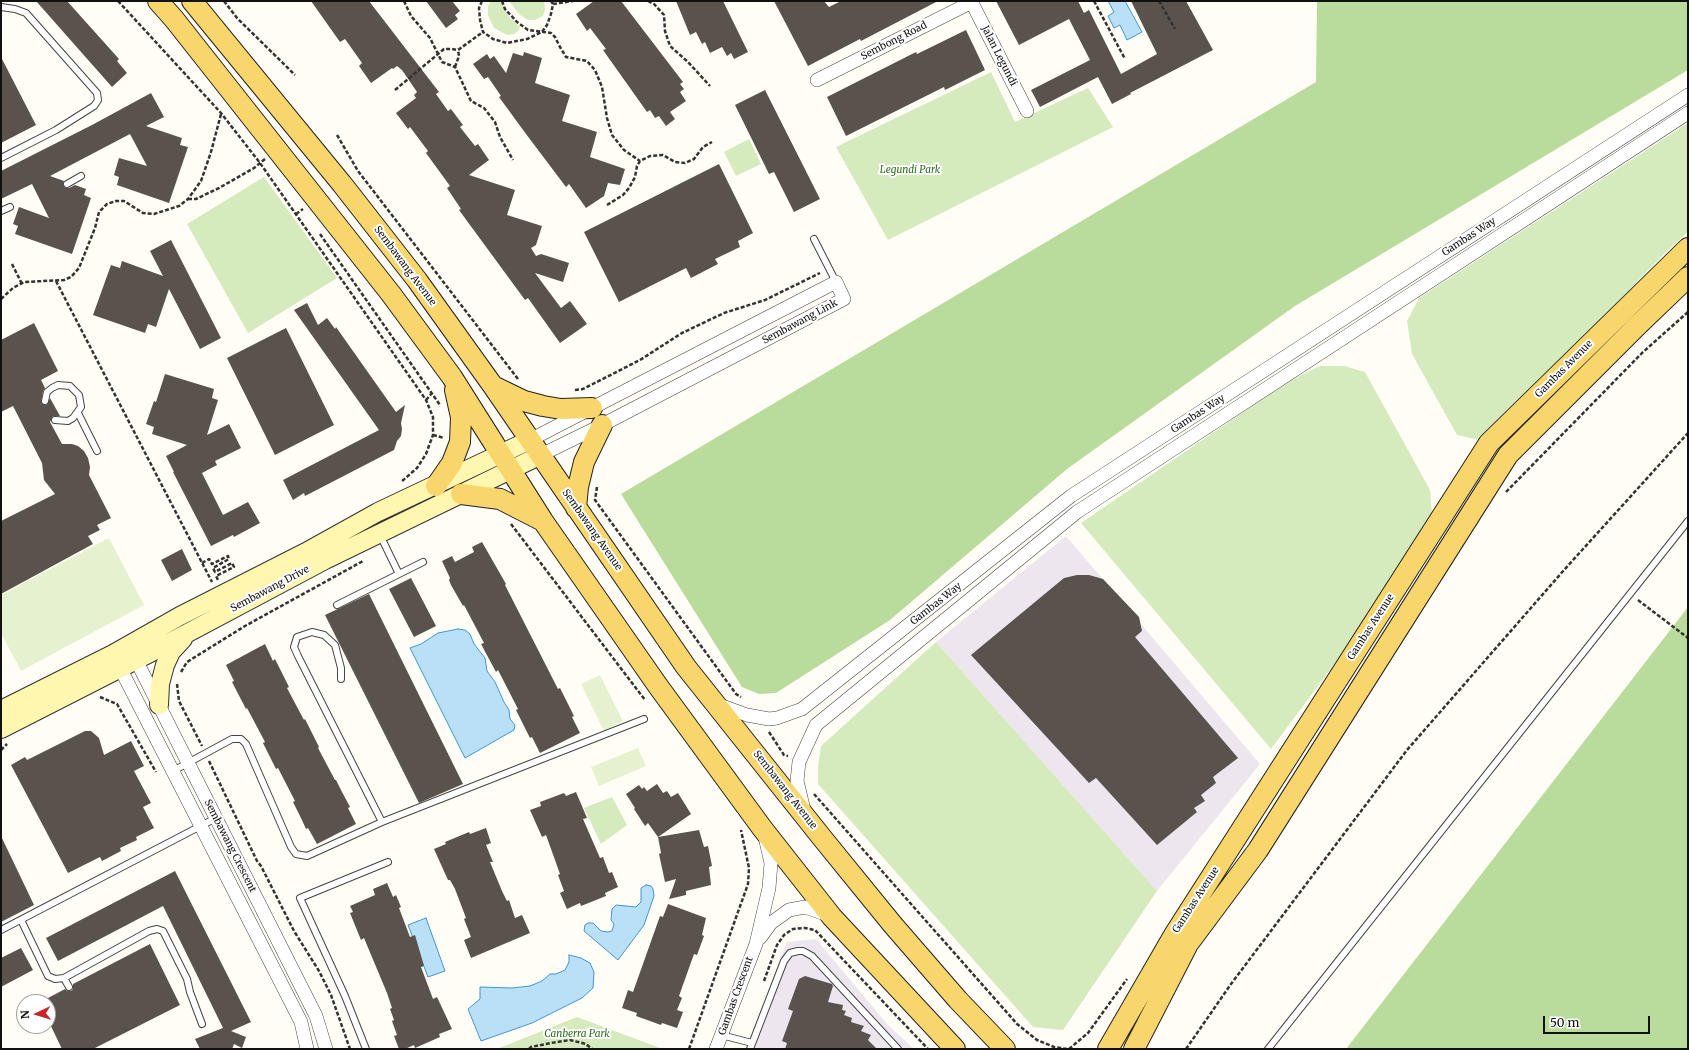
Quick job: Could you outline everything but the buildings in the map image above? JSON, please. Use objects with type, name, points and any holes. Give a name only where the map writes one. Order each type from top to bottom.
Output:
[{"type":"main road","points":[[158,1],[174,19],[391,294],[452,377],[543,520],[658,686],[762,828],[832,917],[955,1049]]},
{"type":"main road","name":"Sembawang Avenue","points":[[192,1],[342,184],[417,280],[493,386],[686,667],[893,925],[958,1000],[1005,1049]]},
{"type":"main road","name":"Gambas Avenue","points":[[1107,1049],[1174,936],[1489,443],[1688,248]]},
{"type":"main road","name":"Gambas Avenue","points":[[1134,1049],[1188,944],[1258,850],[1508,456],[1637,326],[1688,278]]},
{"type":"main road","points":[[436,486],[452,463],[460,442],[461,417],[452,377]]},
{"type":"main road","points":[[493,386],[524,401],[543,406],[561,409],[592,408]]},
{"type":"main road","points":[[576,508],[578,487],[584,462],[602,425]]},
{"type":"main road","name":"Sembawang Drive","points":[[5,736],[132,652],[180,616],[306,552],[378,512],[436,486],[506,462],[536,448]]},
{"type":"main road","name":"Sembawang Drive","points":[[132,652],[194,629],[325,560],[383,542],[461,494],[506,462]]},
{"type":"main road","points":[[461,494],[500,499],[543,520]]},
{"type":"main road","points":[[159,705],[160,684],[165,664],[171,652],[194,629]]},
{"type":"main road","name":"Sembawang Drive","points":[[1,710],[117,661]]},
{"type":"street","name":"Sembong Road","points":[[817,80],[972,1]]},
{"type":"street","name":"Jalan Legundi","points":[[972,1],[1027,110]]},
{"type":"street","name":"Gambas Way","points":[[715,703],[747,714],[769,719],[777,718],[802,709],[1071,496],[1688,95]]},
{"type":"street","name":"Gambas Way","points":[[805,816],[797,781],[799,762],[816,725],[1077,512],[1688,113]]},
{"type":"street","name":"Sembawang Link","points":[[836,282],[844,299],[602,425],[536,448],[592,408],[836,282]]},
{"type":"street","name":"Sembawang Crescent","points":[[132,652],[316,1016],[326,1049]]},
{"type":"street","name":"Sembawang Crescent","points":[[117,661],[301,1022],[307,1049]]},
{"type":"street","name":"Gambas Crescent","points":[[716,1049],[756,944],[769,888],[771,863],[768,845],[762,828]]},
{"type":"street","name":"Gambas Crescent","points":[[756,944],[771,923],[789,910],[805,907],[818,910],[832,917]]},
{"type":"lane","points":[[1,7],[15,9],[26,13],[97,93],[98,100],[94,106],[56,130],[1,158]]},
{"type":"lane","points":[[67,184],[81,176]]},
{"type":"lane","points":[[1,211],[10,207]]},
{"type":"lane","points":[[814,239],[836,282]]},
{"type":"lane","points":[[45,401],[47,392],[58,385],[70,386],[79,395],[81,401],[78,413],[74,418],[68,421],[55,420]]},
{"type":"lane","points":[[78,413],[96,451]]},
{"type":"lane","points":[[1268,1049],[1688,521]]},
{"type":"lane","points":[[383,542],[399,574]]},
{"type":"lane","points":[[337,605],[423,562]]},
{"type":"lane","points":[[341,679],[341,668],[334,645],[324,635],[312,632],[297,638],[294,647],[382,822]]},
{"type":"lane","points":[[173,771],[232,739],[241,739],[246,744],[291,847],[296,854],[307,856],[382,822],[644,719]]},
{"type":"lane","points":[[1,930],[216,818]]},
{"type":"lane","points":[[366,1049],[345,996],[300,898],[388,862]]},
{"type":"lane","points":[[21,920],[48,976],[55,979],[64,978],[149,932],[157,929],[164,931],[187,979],[190,992],[202,1024]]},
{"type":"lane","points":[[721,1035],[751,1046],[784,961],[790,953],[803,951],[812,956],[898,1049]]},
{"type":"lane","points":[[64,978],[69,987]]},
{"type":"path","points":[[118,1],[221,113],[260,163],[426,400],[432,417],[433,435]]},
{"type":"path","points":[[224,1],[236,18],[295,75]]},
{"type":"path","points":[[404,1],[411,16],[430,38],[437,55],[442,62],[455,67],[471,101],[484,108],[495,122],[500,137],[513,160]]},
{"type":"path","points":[[482,1],[479,8],[483,32],[493,39],[507,43],[527,39],[542,32],[552,14],[552,2],[573,1]]},
{"type":"path","points":[[502,1],[516,22],[528,30],[551,33],[566,56],[587,61],[595,70],[602,87],[607,118],[612,135],[624,150],[640,161]]},
{"type":"path","points":[[648,1],[654,4],[664,15],[665,31],[670,46],[688,62],[710,86]]},
{"type":"path","points":[[1094,1],[1125,59]]},
{"type":"path","points":[[1159,1],[1175,29]]},
{"type":"path","points":[[395,90],[444,49],[458,50],[483,32]]},
{"type":"path","points":[[455,67],[459,56],[458,50]]},
{"type":"path","points":[[1,299],[13,288],[22,284],[43,280],[56,281],[71,277],[79,268],[95,228],[99,212],[107,204],[116,201],[124,202],[143,212],[154,214],[179,206],[188,199],[201,181],[211,152],[221,113]]},
{"type":"path","points":[[337,135],[358,171],[519,380]]},
{"type":"path","points":[[242,140],[254,149]]},
{"type":"path","points":[[607,205],[623,195],[629,188],[635,177],[637,166],[640,161],[650,156],[663,155],[675,162],[685,163],[694,158],[703,147],[712,142]]},
{"type":"path","points":[[188,199],[196,198],[209,193],[238,178],[266,158],[260,154]]},
{"type":"path","points":[[298,203],[307,216]]},
{"type":"path","points":[[296,214],[303,209]]},
{"type":"path","points":[[316,228],[438,401],[442,411]]},
{"type":"path","points":[[12,264],[22,284]]},
{"type":"path","points":[[568,392],[583,388],[640,360],[682,333],[724,313],[765,300],[829,268]]},
{"type":"path","points":[[56,281],[214,585]]},
{"type":"path","points":[[426,400],[432,393]]},
{"type":"path","points":[[443,431],[444,438]]},
{"type":"path","points":[[1186,1049],[1231,984],[1407,750],[1564,570],[1688,433]]},
{"type":"path","points":[[597,481],[595,500],[736,694],[742,698]]},
{"type":"path","points":[[509,522],[648,704]]},
{"type":"path","points":[[350,1049],[331,995],[319,971],[294,931],[257,861],[179,701],[177,684],[180,673],[187,662],[383,542]]},
{"type":"path","points":[[202,563],[209,559],[212,564],[228,556],[229,559],[213,568],[215,572],[232,563],[234,567],[216,576],[220,582]]},
{"type":"path","points":[[1630,594],[1688,638]]},
{"type":"path","points":[[769,719],[768,732],[784,754],[799,762]]},
{"type":"path","points":[[1,750],[5,736]]},
{"type":"path","points":[[812,789],[815,795],[1017,1024],[1037,1040],[1054,1047],[1067,1049]]},
{"type":"path","points":[[690,1049],[748,884],[748,862],[745,843],[739,823]]},
{"type":"path","points":[[793,929],[805,928],[815,930],[928,1049]]},
{"type":"path","points":[[531,1048],[570,1040],[586,1044],[592,1049]]},
{"type":"shaded area","points":[[1066,536],[1260,764],[1157,891],[936,642]]},
{"type":"shaded area","points":[[816,939],[887,1024],[914,1049],[746,1049],[787,942]]},
{"type":"green space","points":[[491,1],[500,1],[510,18],[520,27],[518,31],[514,34],[507,35],[494,28],[488,15],[488,6]]},
{"type":"green space","points":[[509,1],[544,1],[545,10],[543,16],[535,20],[528,20],[520,15]]},
{"type":"green space","points":[[1317,1],[1688,1],[1688,70],[1295,306],[1067,469],[890,620],[776,693],[759,694],[742,687],[621,494],[1316,82]]},
{"type":"green space","name":"Legundi Park","points":[[991,72],[1015,122],[1088,88],[1113,127],[888,240],[836,147]]},
{"type":"green space","points":[[1688,123],[1688,232],[1664,254],[1530,392],[1479,440],[1457,435],[1412,354],[1407,321],[1419,298]]},
{"type":"green space","points":[[749,139],[761,164],[736,176],[724,152]]},
{"type":"green space","points":[[264,177],[337,278],[248,333],[187,224]]},
{"type":"green space","points":[[1320,366],[1345,366],[1365,372],[1430,490],[1432,515],[1358,632],[1271,749],[1081,523],[1287,382]]},
{"type":"green space","points":[[109,538],[144,605],[21,671],[1,633],[1,595]]},
{"type":"green space","points":[[1688,607],[1688,1049],[1346,1049]]},
{"type":"green space","points":[[936,642],[1157,891],[1063,1030],[1033,1027],[818,784],[818,767],[821,746]]},
{"type":"green space","points":[[600,675],[623,721],[604,731],[581,684]]},
{"type":"green space","points":[[638,748],[646,766],[599,786],[591,767]]},
{"type":"green space","points":[[612,797],[627,825],[601,844],[584,808]]},
{"type":"green space","name":"Canberra Park","points":[[577,1017],[663,1049],[497,1049]]},
{"type":"water","points":[[1108,1],[1125,1],[1142,32],[1127,40],[1120,25],[1114,28],[1108,16],[1114,12]]},
{"type":"water","points":[[458,629],[465,630],[470,634],[474,644],[485,658],[487,671],[495,682],[509,710],[510,719],[515,725],[514,730],[465,758],[410,648],[421,644],[438,633]]},
{"type":"water","points":[[646,885],[651,886],[654,896],[644,925],[618,960],[584,931],[585,925],[588,923],[593,923],[601,931],[612,931],[614,924],[611,920],[612,909],[616,905],[636,907],[641,902],[641,888]]},
{"type":"water","points":[[426,918],[445,971],[428,977],[408,925]]},
{"type":"water","points":[[569,955],[581,958],[590,963],[594,972],[593,988],[582,998],[532,1023],[481,1041],[468,1009],[480,999],[480,987],[512,988],[530,986],[542,981],[550,974],[556,974],[565,970],[569,962]]}]
